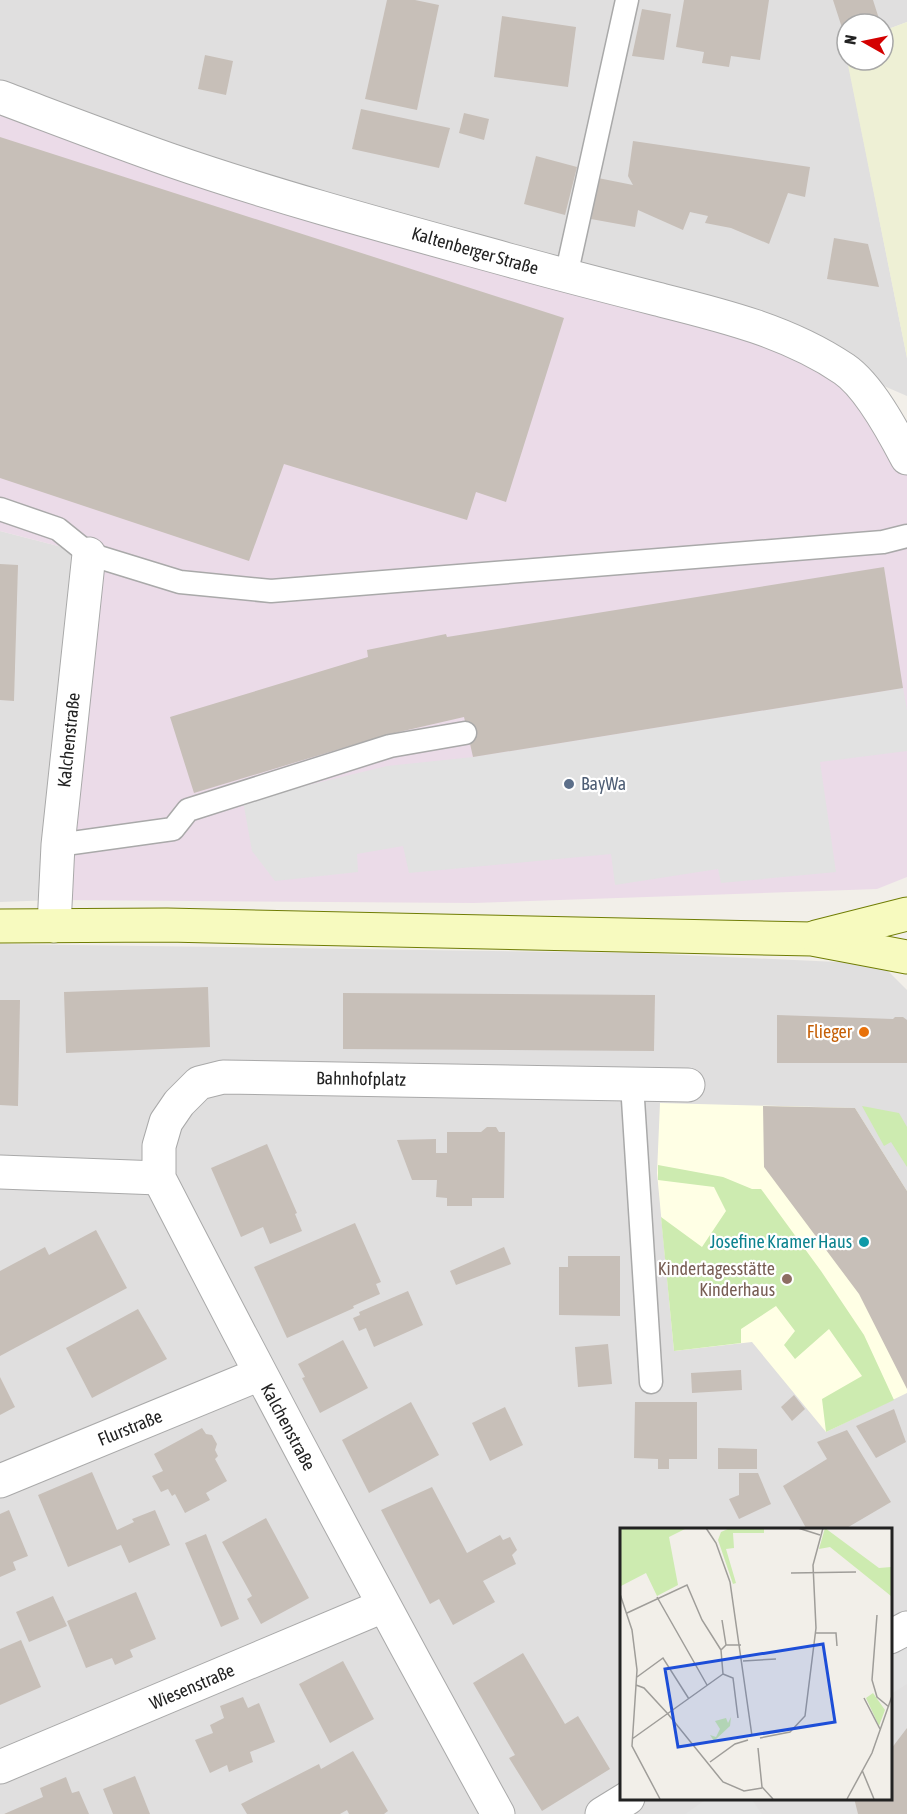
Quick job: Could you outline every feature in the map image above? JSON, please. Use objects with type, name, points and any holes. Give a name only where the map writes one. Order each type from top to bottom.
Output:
[{"type":"main road","points":[[812,939],[907,914]]},
{"type":"main road","points":[[0,926],[167,925],[812,939],[907,957]]},
{"type":"street","name":"Kaltenberger Straße","points":[[0,97],[170,160],[313,206],[777,333],[847,370],[890,424],[907,458]]},
{"type":"street","name":"Kalchenstraße","points":[[54,926],[58,845],[89,554]]},
{"type":"street","name":"Bahnhofplatz","points":[[159,1178],[159,1146],[166,1122],[179,1103],[199,1083],[223,1077],[688,1085]]},
{"type":"street","points":[[0,1172],[159,1178]]},
{"type":"street","name":"Kalchenstraße","points":[[159,1178],[383,1606],[498,1814]]},
{"type":"street","name":"Flurstraße","points":[[0,1481],[260,1374]]},
{"type":"street","name":"Wiesenstraße","points":[[0,1767],[383,1606]]},
{"type":"street","points":[[892,1636],[907,1628]]},
{"type":"street","points":[[602,1814],[625,1799]]},
{"type":"lane","points":[[566,276],[627,0]]},
{"type":"lane","points":[[0,509],[58,529],[89,554],[180,582],[271,591],[884,542],[907,536]]},
{"type":"lane","points":[[58,845],[173,829],[188,810],[390,746],[465,733]]},
{"type":"lane","points":[[632,1084],[651,1382]]},
{"type":"shaded area","points":[[0,0],[907,0],[907,22],[895,26],[895,12],[835,12],[835,72],[850,72],[907,358],[907,396],[847,370],[0,97]]},
{"type":"shaded area","points":[[907,22],[907,358],[849,72],[895,72],[895,26]]},
{"type":"shaded area","name":"BayWa","points":[[0,97],[847,370],[907,458],[907,877],[877,889],[474,903],[54,900],[89,554],[0,531]]},
{"type":"shaded area","points":[[0,531],[89,554],[54,900],[0,902]]},
{"type":"shaded area","name":"BayWa","points":[[903,688],[907,710],[907,751],[820,762],[836,872],[721,883],[718,869],[615,885],[611,854],[409,873],[403,846],[357,854],[358,872],[275,881],[252,851],[243,801],[387,766],[473,757]]},
{"type":"shaded area","points":[[0,944],[638,953],[881,964],[907,990],[907,1814],[0,1814]]},
{"type":"shaded area","name":"Kindertagesstätte Kinderhaus","points":[[660,1103],[855,1108],[907,1191],[907,1393],[826,1432],[752,1342],[674,1351],[657,1173]]},
{"type":"shaded area","points":[[907,1646],[907,1684],[892,1693],[892,1655]]},
{"type":"shaded area","points":[[707,1799],[752,1799],[762,1814],[685,1814]]},
{"type":"green space","points":[[862,1106],[899,1113],[907,1127],[907,1167],[891,1142],[884,1146]]},
{"type":"green space","points":[[658,1165],[723,1177],[752,1189],[761,1189],[864,1335],[894,1400],[826,1432],[822,1399],[862,1376],[829,1329],[795,1359],[784,1345],[795,1331],[776,1306],[741,1329],[741,1343],[674,1351],[661,1217],[702,1247],[726,1211],[714,1187],[658,1180]]},
{"type":"building","points":[[387,0],[415,0],[439,5],[417,110],[365,99]]},
{"type":"building","points":[[684,0],[769,0],[760,60],[731,56],[729,67],[702,63],[704,52],[676,47]]},
{"type":"building","points":[[833,0],[873,0],[877,12],[837,12]]},
{"type":"building","points":[[642,9],[671,14],[664,60],[632,56]]},
{"type":"building","points":[[502,16],[576,27],[568,87],[494,77]]},
{"type":"building","points":[[205,55],[233,61],[226,95],[198,89]]},
{"type":"building","points":[[361,109],[450,128],[439,168],[352,149]]},
{"type":"building","points":[[464,113],[489,119],[484,140],[459,133]]},
{"type":"building","points":[[0,137],[564,318],[506,502],[476,492],[467,520],[284,464],[249,561],[0,478]]},
{"type":"building","points":[[633,141],[810,167],[805,197],[788,193],[769,244],[731,228],[705,223],[708,216],[690,212],[683,230],[638,210],[635,227],[591,219],[598,178],[633,185],[628,176]]},
{"type":"building","points":[[536,156],[577,167],[565,215],[524,204]]},
{"type":"building","points":[[834,238],[868,244],[879,287],[827,279]]},
{"type":"building","points":[[0,564],[18,565],[14,701],[0,700]]},
{"type":"building","points":[[884,567],[903,688],[473,757],[464,717],[386,735],[194,793],[170,717],[368,657],[367,650],[446,634],[447,637]]},
{"type":"building","points":[[208,987],[210,1047],[66,1053],[64,992]]},
{"type":"building","points":[[343,993],[655,995],[654,1051],[343,1049]]},
{"type":"building","points":[[0,1000],[20,1000],[18,1106],[0,1105]]},
{"type":"building","points":[[777,1015],[893,1019],[903,1017],[907,1020],[907,1063],[777,1063]]},
{"type":"building","name":"Josefine Kramer Haus","points":[[763,1106],[855,1108],[907,1191],[907,1389],[859,1294],[764,1167]]},
{"type":"building","points":[[487,1127],[496,1127],[499,1132],[505,1132],[504,1198],[472,1198],[472,1206],[447,1206],[447,1198],[436,1197],[437,1180],[412,1180],[397,1140],[436,1139],[436,1153],[447,1153],[447,1132],[481,1132]]},
{"type":"building","points":[[267,1144],[297,1213],[295,1214],[302,1231],[270,1244],[263,1227],[241,1237],[211,1168]]},
{"type":"building","points":[[355,1223],[381,1282],[376,1284],[380,1294],[287,1338],[254,1267]]},
{"type":"building","points":[[96,1230],[127,1288],[0,1356],[0,1271],[45,1247],[49,1255]]},
{"type":"building","points":[[504,1247],[511,1264],[456,1285],[450,1271]]},
{"type":"building","points":[[568,1256],[620,1256],[620,1316],[559,1315],[559,1267],[568,1267]]},
{"type":"building","points":[[408,1291],[423,1325],[374,1347],[366,1328],[359,1331],[353,1318],[360,1315],[359,1312]]},
{"type":"building","points":[[138,1309],[167,1359],[92,1398],[66,1348]]},
{"type":"building","points":[[343,1340],[368,1388],[320,1413],[302,1378],[305,1377],[298,1364]]},
{"type":"building","points":[[608,1344],[612,1384],[578,1387],[575,1347]]},
{"type":"building","points":[[741,1370],[742,1390],[692,1393],[691,1373]]},
{"type":"building","points":[[0,1377],[15,1407],[0,1415]]},
{"type":"building","points":[[794,1395],[805,1409],[792,1421],[781,1407]]},
{"type":"building","points":[[411,1402],[439,1455],[369,1493],[342,1440]]},
{"type":"building","points":[[635,1402],[697,1402],[697,1459],[669,1459],[669,1469],[658,1469],[658,1459],[634,1458]]},
{"type":"building","points":[[505,1407],[523,1445],[490,1461],[472,1423]]},
{"type":"building","points":[[894,1409],[906,1442],[876,1458],[856,1426]]},
{"type":"building","points":[[202,1428],[206,1434],[212,1435],[217,1444],[215,1450],[218,1456],[215,1459],[227,1481],[206,1493],[210,1500],[185,1513],[175,1494],[172,1496],[168,1489],[161,1492],[152,1476],[163,1471],[154,1454]]},
{"type":"building","points":[[847,1430],[891,1502],[847,1528],[806,1528],[783,1486],[827,1459],[817,1442]]},
{"type":"building","points":[[718,1448],[757,1449],[757,1469],[718,1469]]},
{"type":"building","points":[[92,1472],[117,1530],[134,1522],[132,1519],[155,1510],[170,1545],[129,1563],[121,1545],[68,1567],[38,1495]]},
{"type":"building","points":[[739,1473],[758,1473],[771,1504],[739,1519],[729,1499],[739,1495]]},
{"type":"building","points":[[432,1487],[467,1553],[500,1535],[503,1540],[510,1537],[517,1550],[512,1555],[516,1564],[483,1581],[495,1602],[453,1625],[439,1599],[430,1604],[381,1510]]},
{"type":"building","points":[[9,1510],[28,1556],[13,1562],[16,1570],[0,1577],[0,1514]]},
{"type":"building","points":[[266,1518],[309,1598],[261,1624],[247,1599],[252,1596],[222,1542]]},
{"type":"building","points":[[206,1534],[239,1619],[221,1627],[185,1543]]},
{"type":"building","points":[[136,1592],[156,1639],[130,1650],[133,1657],[115,1665],[112,1658],[86,1668],[67,1621]]},
{"type":"building","points":[[53,1596],[67,1626],[29,1642],[16,1612]]},
{"type":"building","points":[[21,1640],[41,1687],[0,1705],[0,1649]]},
{"type":"building","points":[[523,1653],[565,1724],[578,1716],[610,1769],[542,1811],[509,1758],[515,1755],[473,1683]]},
{"type":"building","points":[[343,1661],[374,1719],[330,1743],[299,1684]]},
{"type":"building","points":[[243,1697],[248,1708],[259,1703],[275,1742],[250,1752],[253,1762],[229,1772],[227,1765],[210,1773],[195,1740],[213,1733],[210,1725],[224,1718],[220,1706]]},
{"type":"building","points":[[907,1728],[907,1814],[858,1814],[854,1799],[892,1799],[892,1748]]},
{"type":"building","points":[[353,1751],[388,1811],[384,1814],[349,1814],[347,1810],[340,1814],[247,1814],[241,1804],[319,1764],[321,1769]]},
{"type":"building","points":[[135,1776],[150,1814],[113,1814],[103,1789]]},
{"type":"building","points":[[66,1777],[72,1793],[79,1791],[89,1814],[4,1814],[43,1797],[40,1788]]},
{"type":"place","name":"BayWa","points":[[569,784]]},
{"type":"place","name":"Flieger","points":[[864,1032]]},
{"type":"place","name":"Josefine Kramer Haus","points":[[864,1242]]},
{"type":"place","name":"Kindertagesstätte Kinderhaus","points":[[787,1279]]}]
